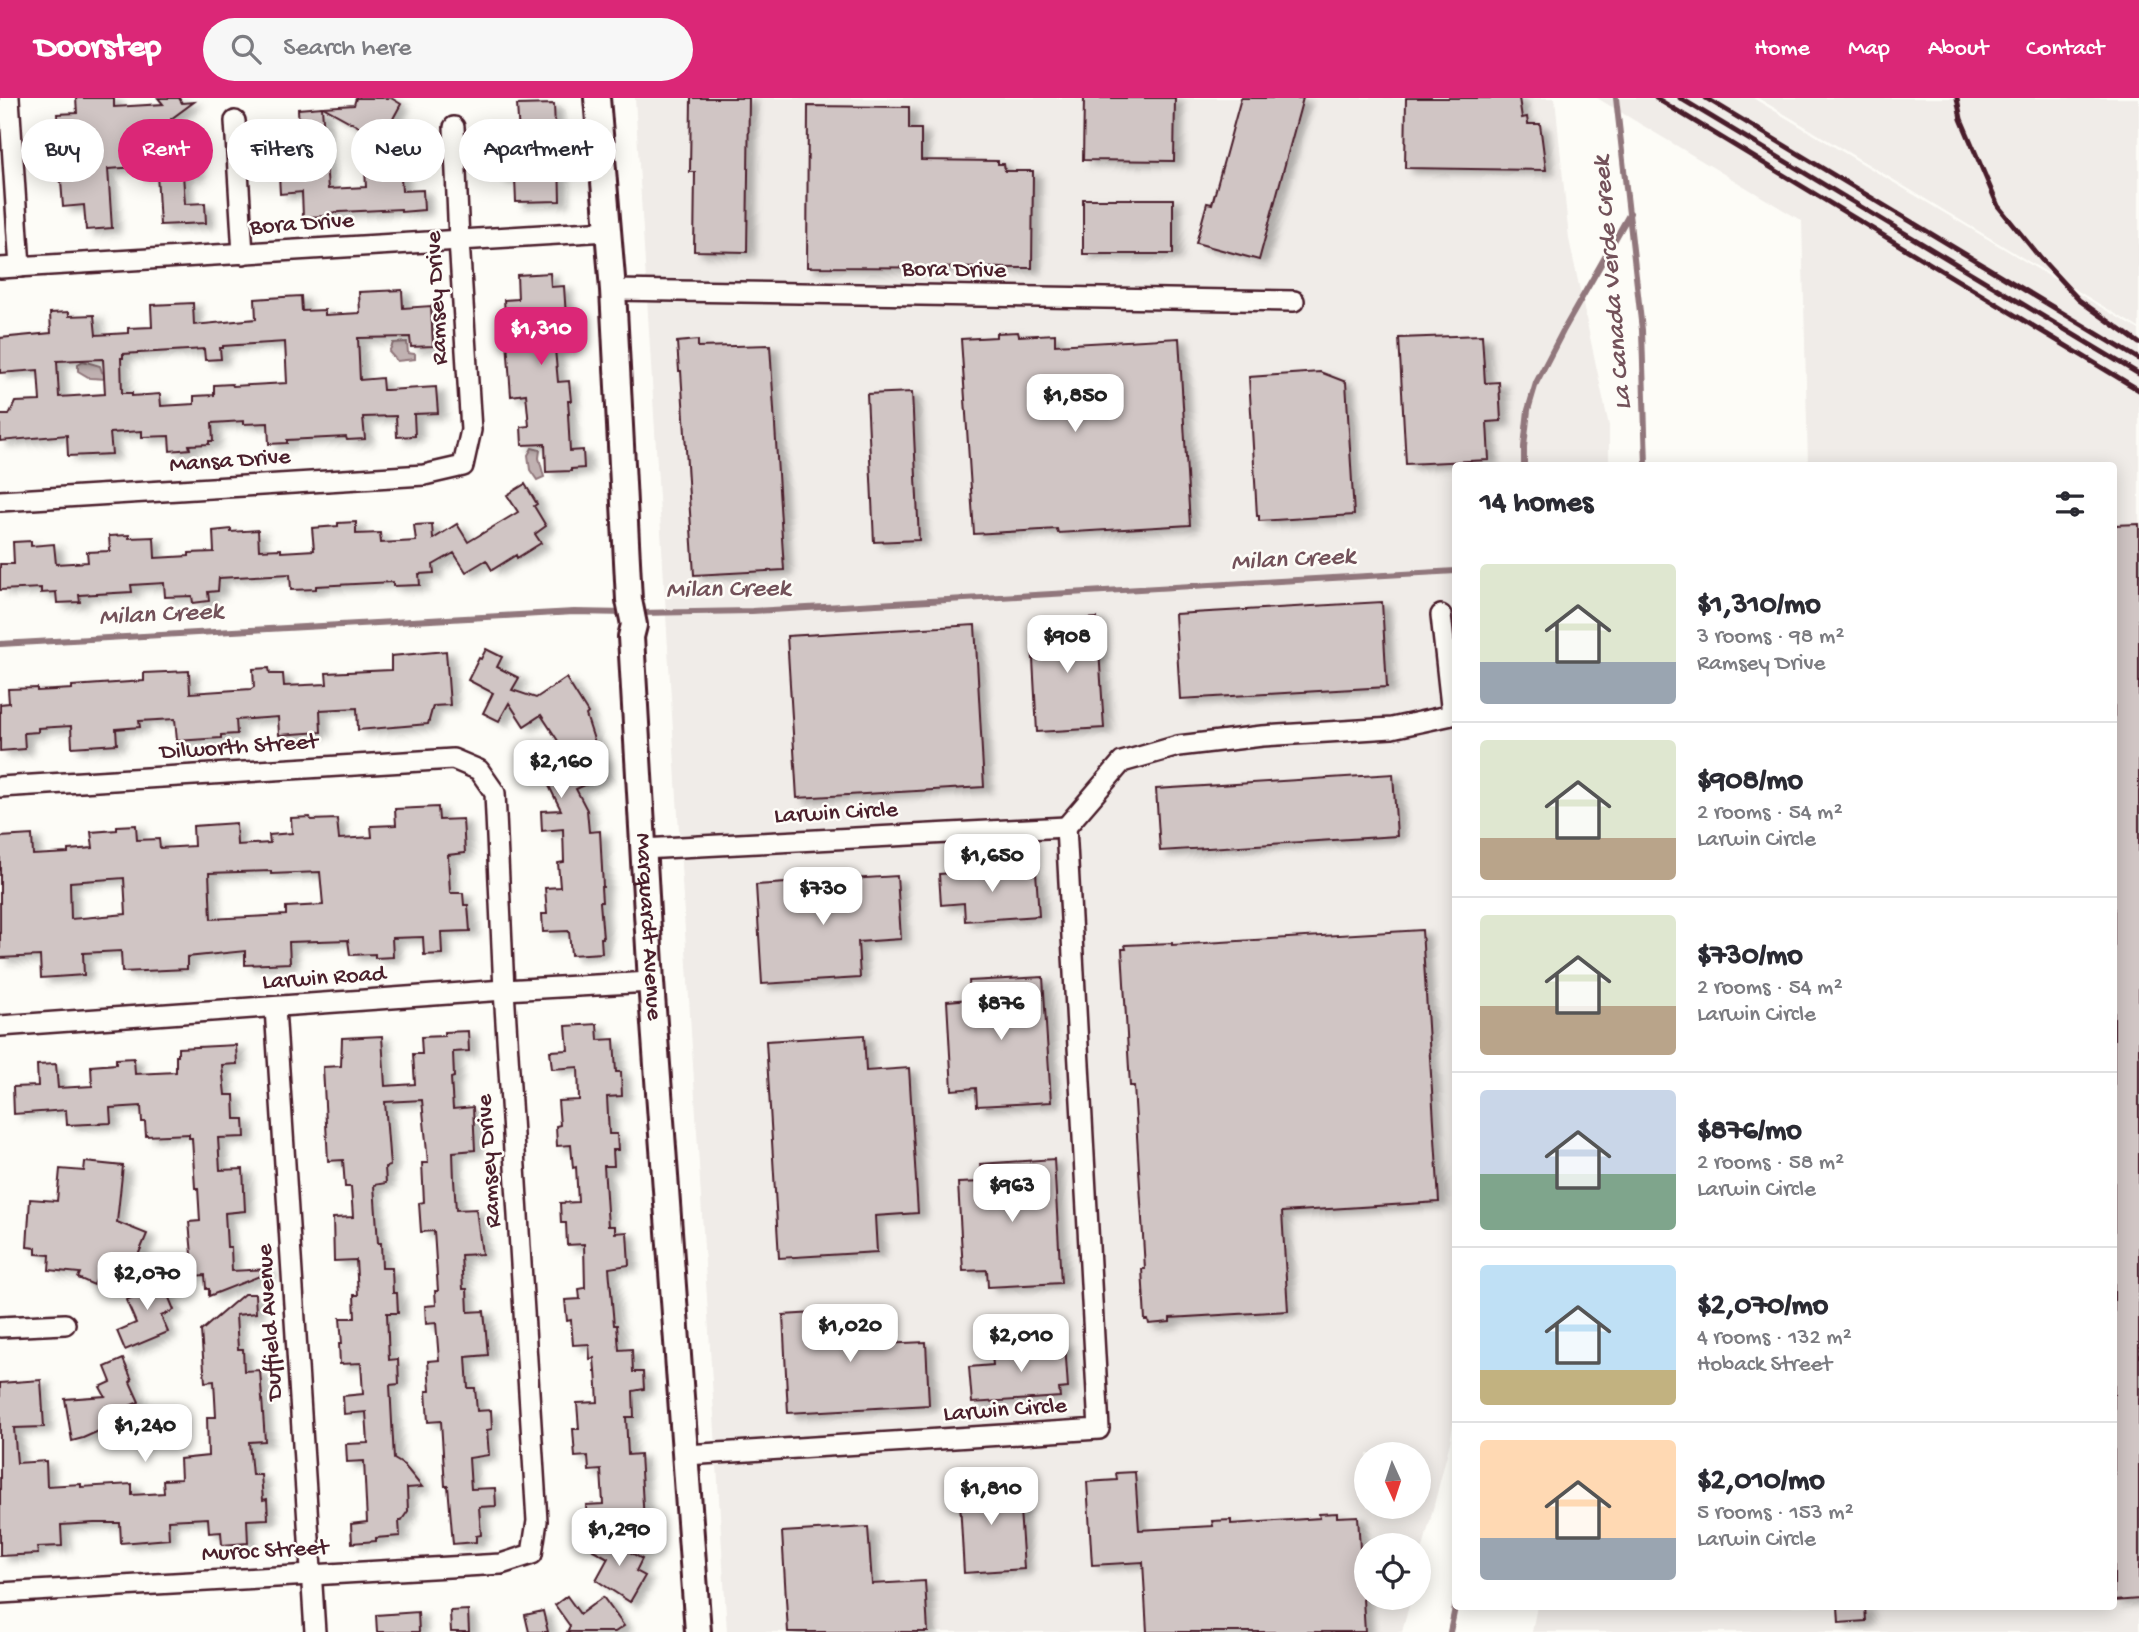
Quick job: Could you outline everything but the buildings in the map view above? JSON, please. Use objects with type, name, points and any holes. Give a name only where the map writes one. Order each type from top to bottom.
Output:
[{"type":"street","points":[[9,98],[10,267]]},
{"type":"street","name":"Marquardt Avenue","points":[[597,98],[613,290],[629,600],[634,625],[631,637],[642,849],[698,1632]]},
{"type":"street","name":"Ramsey Drive","points":[[454,127],[471,429],[463,466]]},
{"type":"street","points":[[239,182],[243,254]]},
{"type":"street","name":"Bora Drive","points":[[10,267],[608,231]]},
{"type":"street","name":"Bora Drive","points":[[613,290],[1294,301]]},
{"type":"street","name":"Mansa Drive","points":[[0,501],[424,475],[463,466]]},
{"type":"street","points":[[1066,827],[1122,762],[1178,746],[1262,736],[1392,728],[1452,715],[1441,615]]},
{"type":"street","name":"Dilworth Street","points":[[0,787],[453,759],[479,770]]},
{"type":"street","name":"Ramsey Drive","points":[[479,770],[495,793],[503,990],[537,1521],[532,1554]]},
{"type":"street","name":"Larwin Circle","points":[[642,849],[1066,827],[1099,1429],[686,1455]]},
{"type":"street","name":"Larwin Road","points":[[0,1026],[651,982]]},
{"type":"street","name":"Duffield Avenue","points":[[275,1008],[315,1632]]},
{"type":"street","points":[[0,1327],[65,1324]]},
{"type":"street","name":"Muroc Street","points":[[0,1593],[500,1564],[532,1554]]},
{"type":"shaded area","points":[[635,98],[1555,98],[1569,239],[1609,426],[1609,462],[1452,462],[1452,1430],[1432,1513],[1432,1442],[1354,1442],[1354,1519],[1430,1519],[1427,1533],[1354,1533],[1354,1610],[1408,1610],[1402,1632],[727,1632]]},
{"type":"shaded area","points":[[1597,98],[1753,98],[2139,330],[2139,1632],[1532,1632],[1536,1610],[2117,1610],[2117,462],[1808,462],[1802,221]]},
{"type":"shaded area","points":[[1758,98],[2139,98],[2139,328],[1899,183]]},
{"type":"shaded area","points":[[407,342],[408,353],[415,354],[415,359],[397,361],[389,352],[393,343]]},
{"type":"shaded area","points":[[83,361],[100,366],[102,372],[109,376],[107,379],[90,378],[78,371],[78,364]]},
{"type":"shaded area","points":[[532,448],[540,450],[539,458],[544,477],[537,480],[530,470],[528,455]]},
{"type":"waterway","name":"La Canada Verde Creek","points":[[1616,98],[1642,330],[1646,462]]},
{"type":"waterway","name":"Milan Creek","points":[[1524,462],[1528,410],[1536,383],[1630,213]]},
{"type":"waterway","name":"Milan Creek","points":[[638,613],[752,611],[1452,571]]},
{"type":"waterway","name":"Milan Creek","points":[[0,644],[574,612],[627,613]]},
{"type":"waterway","name":"La Canada Verde Creek","points":[[1450,1632],[1455,1610]]},
{"type":"railway","points":[[1656,98],[2139,390]]},
{"type":"railway","points":[[1680,98],[2139,374]]},
{"type":"railway","points":[[1706,98],[2139,359]]},
{"type":"railway","points":[[1957,98],[1961,119],[1998,206],[2079,300],[2139,343]]}]
